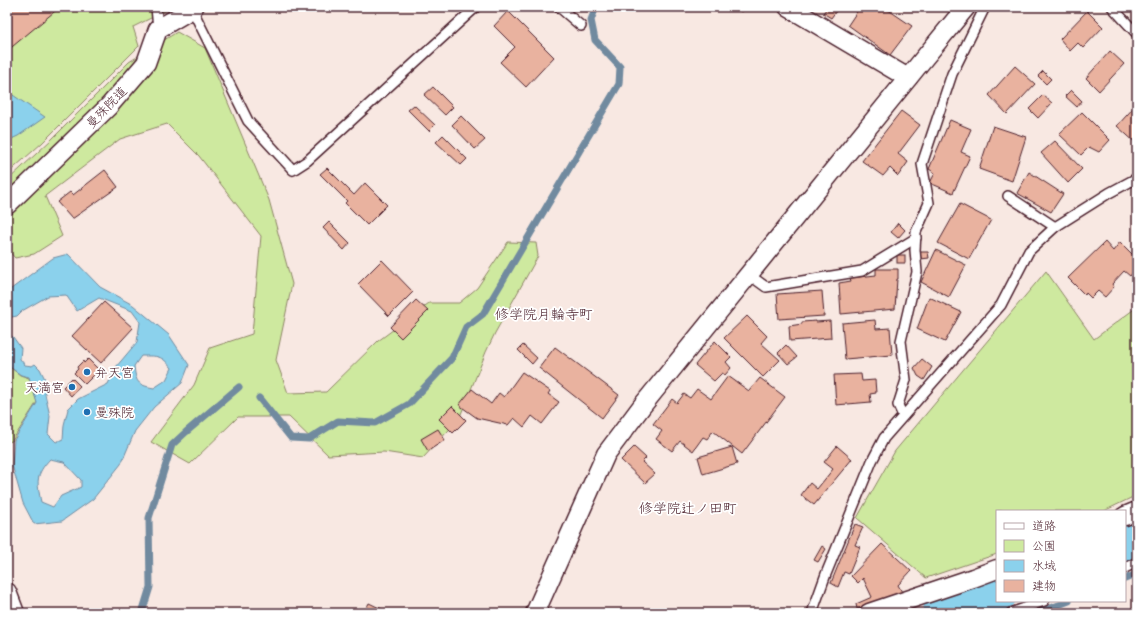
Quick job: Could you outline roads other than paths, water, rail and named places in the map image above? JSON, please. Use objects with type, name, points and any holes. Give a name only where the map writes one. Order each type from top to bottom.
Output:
[{"type":"street","points":[[788,7],[908,78]]},
{"type":"street","points":[[535,613],[606,454],[642,406],[748,274],[966,7]]},
{"type":"street","points":[[158,29],[193,8]]},
{"type":"street","name":"曼殊院道","points":[[7,204],[109,106],[146,62],[158,29]]},
{"type":"street","points":[[1126,516],[1137,511]]},
{"type":"street","points":[[869,613],[996,569]]},
{"type":"street","points":[[7,592],[15,613]]},
{"type":"lane","points":[[156,7],[158,29]]},
{"type":"lane","points":[[193,8],[248,121],[293,170],[307,161],[476,7]]},
{"type":"lane","points":[[559,7],[581,26]]},
{"type":"lane","points":[[903,416],[898,405],[906,380],[901,341],[917,272],[915,250],[916,232],[929,203],[922,164],[952,74],[985,7]]},
{"type":"lane","points":[[1112,7],[1137,34]]},
{"type":"lane","points":[[812,613],[826,574],[872,461],[884,438],[1001,305],[1029,251],[1055,227],[1109,193],[1137,178]]},
{"type":"lane","points":[[1008,196],[1055,227]]},
{"type":"lane","points":[[748,274],[766,287],[862,271],[916,238]]},
{"type":"lane","points":[[1126,568],[1137,562]]},
{"type":"lane","points":[[1011,613],[1041,602]]},
{"type":"water","points":[[7,91],[45,117],[18,136],[7,141]]},
{"type":"water","points":[[68,254],[100,287],[133,305],[169,335],[189,365],[182,383],[154,407],[135,431],[121,464],[93,499],[62,521],[34,524],[23,503],[12,465],[14,440],[37,403],[29,377],[21,375],[7,365],[7,333],[13,337],[21,348],[20,359],[25,365],[32,366],[35,364],[40,369],[45,379],[45,394],[50,416],[48,434],[56,442],[63,439],[64,425],[68,409],[78,399],[108,384],[116,367],[137,342],[140,322],[132,311],[99,298],[77,311],[66,295],[48,296],[22,311],[17,316],[7,318],[7,292],[53,258]],"holes":[[[141,356],[162,358],[172,368],[166,380],[154,388],[144,386],[138,382],[134,366]],[[50,459],[64,462],[81,480],[81,487],[61,496],[53,507],[41,502],[38,484],[40,474]]]},
{"type":"waterway","points":[[259,398],[291,438],[309,439],[338,421],[375,423],[409,404],[452,358],[466,327],[483,314],[619,84],[620,67],[595,40],[591,20],[596,7]]},
{"type":"waterway","points":[[142,613],[150,587],[149,518],[172,445],[239,387]]},
{"type":"waterway","points":[[1126,541],[1137,536]]},
{"type":"waterway","points":[[1126,579],[1137,574]]},
{"type":"waterway","points":[[943,613],[996,593]]},
{"type":"waterway","points":[[1038,613],[1066,602]]},
{"type":"place","name":"弁天宮","points":[[87,372]]},
{"type":"place","name":"天満宮","points":[[72,387]]},
{"type":"place","name":"曼殊院","points":[[87,412]]},
{"type":"district","name":"修学院月輪寺町","points":[[544,314]]},
{"type":"district","name":"修学院辻ノ田町","points":[[688,508]]}]
